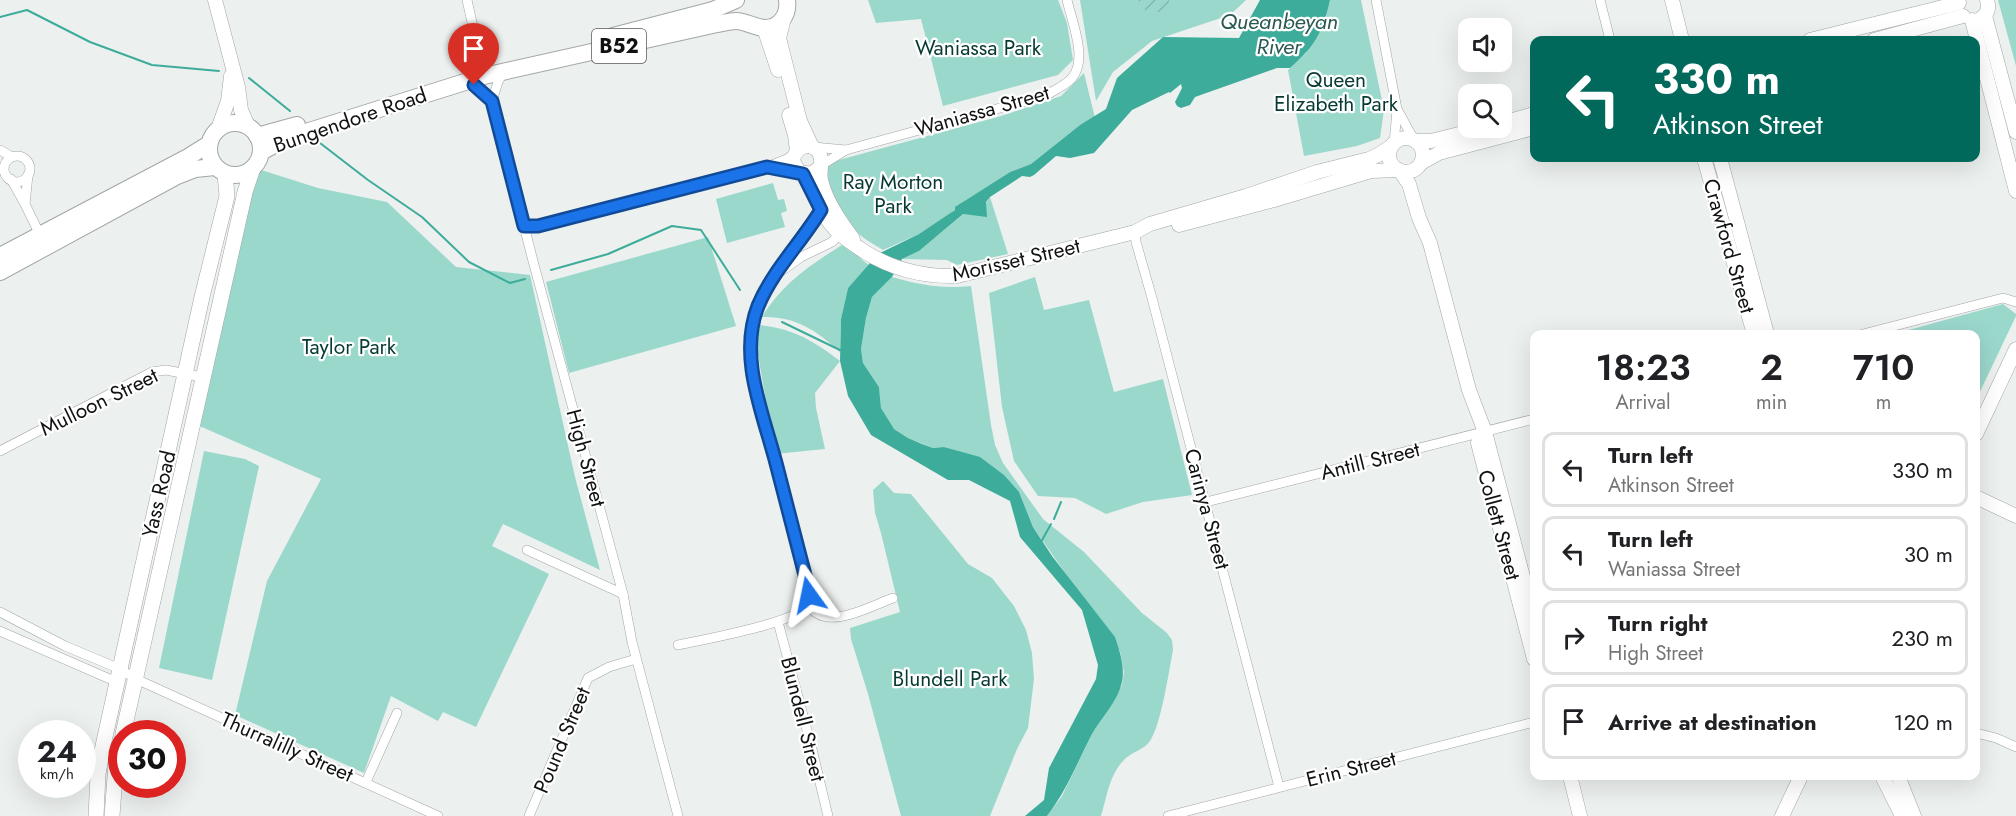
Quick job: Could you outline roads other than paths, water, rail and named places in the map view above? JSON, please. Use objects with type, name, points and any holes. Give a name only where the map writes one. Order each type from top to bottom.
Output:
[{"type":"highway","name":"Bungendore Road","points":[[256,138],[482,70],[713,10],[736,0]]},
{"type":"highway","points":[[744,0],[745,14],[749,21],[760,27],[779,24],[784,18],[788,6],[787,0]]},
{"type":"highway","name":"Bungendore Road","points":[[256,138],[287,138],[467,81],[717,24],[737,21],[760,27]]},
{"type":"highway","name":"B52","points":[[218,129],[233,123],[256,138]]},
{"type":"highway","points":[[218,129],[212,135],[209,144],[210,159],[220,170]]},
{"type":"highway","points":[[0,256],[44,241],[195,169],[220,170],[236,175],[245,173],[253,168],[258,160],[256,138]]},
{"type":"highway","points":[[0,272],[44,241],[209,144]]},
{"type":"main road","name":"Yass Road","points":[[126,720],[244,192],[253,168]]},
{"type":"main road","name":"Yass Road","points":[[96,816],[101,760],[185,373],[227,196],[220,170]]},
{"type":"main road","points":[[176,417],[193,420]]},
{"type":"main road","points":[[112,816],[113,798]]},
{"type":"street","points":[[214,0],[238,87],[241,110],[256,138]]},
{"type":"street","points":[[467,0],[475,36]]},
{"type":"street","name":"Waniassa Street","points":[[820,167],[846,150],[1044,96],[1062,87],[1072,77],[1080,57],[1067,0]]},
{"type":"street","points":[[1376,0],[1397,109],[1414,141],[1422,150],[1420,164]]},
{"type":"street","points":[[1672,0],[1682,36]]},
{"type":"street","points":[[1832,36],[1989,7],[1987,0]]},
{"type":"street","points":[[1600,2],[1609,36]]},
{"type":"street","points":[[1887,36],[1968,11]]},
{"type":"street","points":[[1968,11],[1978,36]]},
{"type":"street","points":[[1968,11],[1975,36]]},
{"type":"street","points":[[784,18],[779,38],[800,121],[813,147],[820,154],[820,167],[828,211]]},
{"type":"street","points":[[760,27],[772,51],[795,135],[794,164],[828,211],[839,235],[828,245],[796,260],[772,281]]},
{"type":"street","points":[[1980,41],[2016,132]]},
{"type":"street","points":[[1980,56],[2016,191]]},
{"type":"street","points":[[218,129],[228,101],[232,65]]},
{"type":"street","points":[[467,81],[492,101],[503,72]]},
{"type":"street","name":"High Street","points":[[492,101],[623,594],[636,659],[678,816]]},
{"type":"street","points":[[1397,109],[1393,145],[1389,152],[1390,161],[1400,171],[1412,171],[1439,153],[1530,129]]},
{"type":"street","points":[[1512,120],[1530,115]]},
{"type":"street","points":[[1393,145],[1403,139],[1431,141],[1458,134]]},
{"type":"street","name":"Morisset Street","points":[[1135,232],[1150,224],[1317,172],[1374,157],[1393,145]]},
{"type":"street","points":[[524,226],[538,226],[767,167],[787,159],[805,146],[813,147]]},
{"type":"street","name":"Waniassa Street","points":[[813,147],[846,150]]},
{"type":"street","points":[[0,150],[12,157],[20,156],[27,160],[30,168],[25,204]]},
{"type":"street","points":[[8,177],[6,163],[12,157]]},
{"type":"street","name":"Crawford Street","points":[[1705,162],[1753,330]]},
{"type":"street","name":"Crawford Street","points":[[1721,162],[1766,330]]},
{"type":"street","points":[[0,164],[25,204],[44,241]]},
{"type":"street","name":"Collett Street","points":[[1420,164],[1419,184],[1428,216],[1430,243]]},
{"type":"street","points":[[767,167],[811,174],[820,167]]},
{"type":"street","name":"Morisset Street","points":[[839,235],[882,262],[900,269],[938,276],[957,276],[1135,232],[1148,232],[1233,211],[1371,171],[1400,171]]},
{"type":"street","name":"Collett Street","points":[[1400,171],[1409,184],[1419,218],[1430,243],[1480,433],[1530,642]]},
{"type":"street","points":[[8,177],[22,180],[28,176]]},
{"type":"street","points":[[1264,203],[1270,193],[1282,184]]},
{"type":"street","points":[[1207,207],[1222,207],[1233,211]]},
{"type":"street","points":[[678,645],[778,622],[798,614],[807,606],[809,595],[806,579],[756,389],[750,343],[756,314],[783,261],[828,211]]},
{"type":"street","name":"Morisset Street","points":[[828,211],[864,251]]},
{"type":"street","name":"Carinya Street","points":[[1135,232],[1280,787]]},
{"type":"street","points":[[1879,330],[2003,298],[2016,302]]},
{"type":"street","points":[[1980,427],[2011,372],[2016,349]]},
{"type":"street","name":"Mulloon Street","points":[[0,451],[149,373],[163,369],[202,377]]},
{"type":"street","name":"Antill Street","points":[[1206,502],[1530,420]]},
{"type":"street","name":"Collett Street","points":[[1480,433],[1530,605]]},
{"type":"street","points":[[1980,499],[2016,516]]},
{"type":"street","points":[[527,550],[623,594]]},
{"type":"street","points":[[807,606],[821,616],[844,616],[892,598]]},
{"type":"street","name":"Thurralilly Street","points":[[0,612],[78,652],[119,677]]},
{"type":"street","name":"Blundell Street","points":[[778,622],[828,816]]},
{"type":"street","name":"Thurralilly Street","points":[[0,631],[119,677],[136,679],[438,816]]},
{"type":"street","name":"Pound Street","points":[[528,816],[588,678],[609,667],[636,659]]},
{"type":"street","points":[[119,677],[136,679]]},
{"type":"street","points":[[366,782],[397,713]]},
{"type":"street","name":"Erin Street","points":[[1168,816],[1530,723]]},
{"type":"street","points":[[1980,734],[2016,747]]},
{"type":"street","points":[[1571,780],[1580,816]]},
{"type":"street","points":[[1782,816],[1799,780]]},
{"type":"street","points":[[1884,780],[1902,816]]},
{"type":"street","points":[[1900,780],[1914,816]]},
{"type":"water","name":"Queanbeyan River","points":[[1260,0],[1330,0],[1317,38],[1306,53],[1290,68],[1277,68],[1195,97],[1190,105],[1181,108],[1175,102],[1182,88],[1181,84],[1170,93],[1132,110],[1094,153],[1070,158],[1056,156],[1034,175],[1022,176],[990,197],[986,202],[987,217],[963,214],[919,251],[902,259],[892,277],[872,297],[861,349],[863,363],[879,387],[881,408],[894,429],[908,438],[933,448],[944,447],[980,457],[1004,475],[1019,492],[1033,527],[1052,556],[1115,637],[1119,648],[1123,676],[1117,696],[1092,734],[1066,786],[1047,816],[1025,816],[1044,800],[1049,768],[1096,679],[1098,665],[1082,610],[1020,537],[1010,501],[969,480],[948,480],[871,435],[848,396],[840,361],[841,319],[848,288],[878,254],[919,234],[955,210],[955,207],[1010,172],[1031,164],[1080,125],[1106,109],[1117,78],[1163,37],[1239,38]]},
{"type":"waterway","points":[[0,17],[27,10],[90,42],[152,65],[219,71]]},
{"type":"waterway","points":[[249,78],[290,111]]},
{"type":"waterway","points":[[320,143],[422,217],[469,262],[510,283],[525,279]]},
{"type":"waterway","points":[[551,270],[608,254],[672,226],[701,230],[740,290]]},
{"type":"waterway","points":[[782,322],[842,351]]},
{"type":"waterway","points":[[1054,519],[1061,502]]},
{"type":"waterway","points":[[1041,542],[1051,524]]},
{"type":"park label","name":"Waniassa Park","points":[[978,48]]},
{"type":"park label","name":"Queen Elizabeth Park","points":[[1336,92]]},
{"type":"park label","name":"Ray Morton Park","points":[[893,194]]},
{"type":"park label","name":"Taylor Park","points":[[349,347]]},
{"type":"park label","name":"Blundell Park","points":[[950,679]]}]
